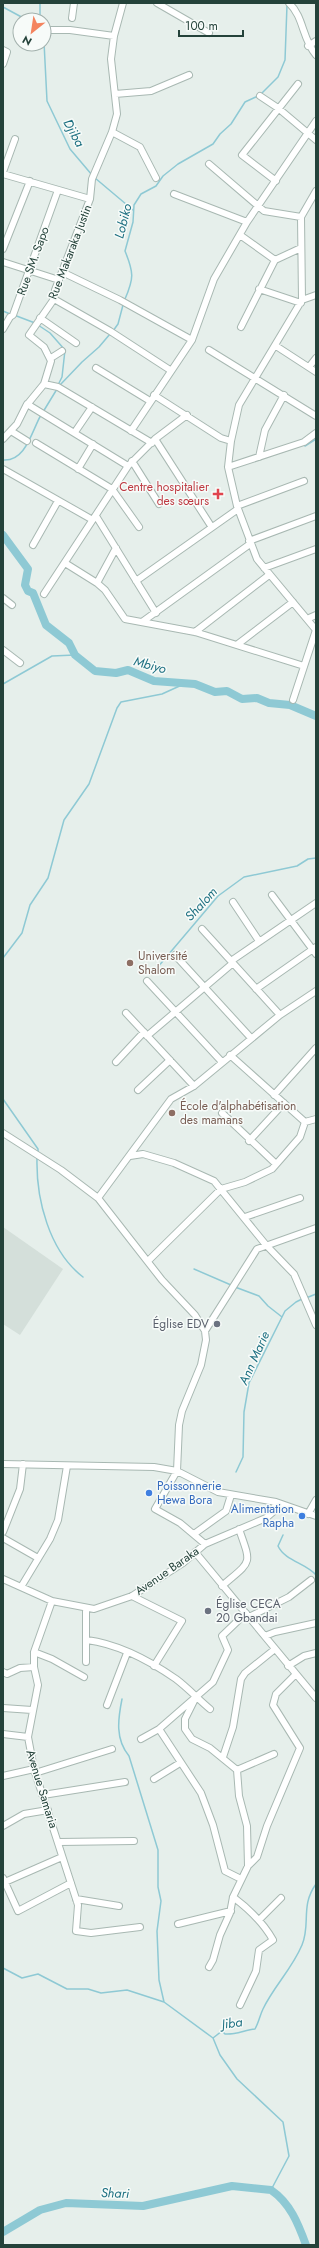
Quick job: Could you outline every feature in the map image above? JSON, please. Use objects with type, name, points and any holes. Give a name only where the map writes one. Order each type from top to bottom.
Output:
[{"type":"street","points":[[72,18],[74,3]]},
{"type":"street","name":"Rue Makaraka Justin","points":[[51,358],[44,347],[30,336],[40,318],[54,299],[59,280],[90,199],[93,176],[112,132],[117,114],[111,59],[114,36],[123,3]]},
{"type":"street","points":[[157,3],[209,33]]},
{"type":"street","points":[[288,3],[300,20],[308,46],[316,55]]},
{"type":"street","points":[[52,30],[70,30],[114,36]]},
{"type":"street","points":[[308,46],[316,41]]},
{"type":"street","points":[[3,64],[5,51]]},
{"type":"street","points":[[116,94],[151,91],[189,75]]},
{"type":"street","points":[[276,181],[242,154],[298,84]]},
{"type":"street","points":[[260,96],[278,108],[307,134],[316,140]]},
{"type":"street","points":[[131,431],[170,370],[192,340],[214,279],[247,222],[316,121]]},
{"type":"street","points":[[112,132],[140,147],[156,178]]},
{"type":"street","points":[[15,139],[3,173],[90,199]]},
{"type":"street","points":[[209,164],[264,211],[301,216]]},
{"type":"street","points":[[3,249],[30,181]]},
{"type":"street","name":"Rue SM. Sapo","points":[[3,329],[10,317],[13,315],[58,190]]},
{"type":"street","points":[[293,700],[316,630],[257,559],[237,507],[228,467],[231,441],[239,405],[255,377],[276,346],[301,301],[301,216],[316,191]]},
{"type":"street","points":[[174,194],[247,222]]},
{"type":"street","points":[[240,235],[274,260]]},
{"type":"street","points":[[241,327],[274,260],[301,248]]},
{"type":"street","points":[[3,262],[59,280]]},
{"type":"street","points":[[62,272],[120,300],[192,340]]},
{"type":"street","points":[[259,289],[301,301],[316,295]]},
{"type":"street","points":[[54,299],[113,332],[170,370]]},
{"type":"street","points":[[40,318],[76,343]]},
{"type":"street","points":[[276,346],[316,372]]},
{"type":"street","points":[[210,350],[316,416]]},
{"type":"street","points":[[3,439],[17,424],[27,404],[44,384],[51,358],[62,351]]},
{"type":"street","points":[[309,367],[316,358]]},
{"type":"street","points":[[96,368],[150,401]]},
{"type":"street","points":[[44,384],[58,387],[131,431],[153,441],[211,526]]},
{"type":"street","points":[[154,395],[222,438],[231,441]]},
{"type":"street","points":[[259,457],[265,430],[284,395]]},
{"type":"street","points":[[27,404],[93,444],[130,464],[159,504]]},
{"type":"street","points":[[75,432],[92,407]]},
{"type":"street","points":[[44,594],[112,489],[130,464],[153,441],[187,415]]},
{"type":"street","points":[[11,431],[27,441]]},
{"type":"street","points":[[228,467],[304,442],[316,433]]},
{"type":"street","points":[[36,443],[112,489],[139,527]]},
{"type":"street","points":[[78,469],[93,444]]},
{"type":"street","points":[[3,469],[58,501],[94,518],[116,548],[156,613]]},
{"type":"street","points":[[136,581],[237,507],[304,481]]},
{"type":"street","points":[[33,545],[58,501]]},
{"type":"street","points":[[142,622],[250,543],[316,516]]},
{"type":"street","points":[[97,583],[116,548]]},
{"type":"street","points":[[264,568],[316,549]]},
{"type":"street","points":[[65,563],[97,583],[105,590],[125,619],[195,632],[238,644],[304,666]]},
{"type":"street","points":[[195,632],[270,575]]},
{"type":"street","points":[[3,598],[12,604]]},
{"type":"street","points":[[238,644],[293,602]]},
{"type":"street","points":[[307,619],[316,615]]},
{"type":"street","points":[[3,650],[20,663]]},
{"type":"street","points":[[256,989],[315,950],[290,921],[272,895]]},
{"type":"street","points":[[233,902],[259,941]]},
{"type":"street","points":[[116,1062],[145,1034],[175,1011],[232,962],[259,941],[316,903]]},
{"type":"street","points":[[202,929],[280,1015]]},
{"type":"street","points":[[175,955],[251,1038]]},
{"type":"street","points":[[147,981],[222,1062]]},
{"type":"street","points":[[98,1198],[171,1099],[194,1086],[280,1015],[316,991]]},
{"type":"street","points":[[126,1013],[194,1086]]},
{"type":"street","points":[[274,1095],[316,1048]]},
{"type":"street","points":[[230,1055],[305,1122]]},
{"type":"street","points":[[138,1090],[170,1060]]},
{"type":"street","points":[[250,1141],[284,1103]]},
{"type":"street","points":[[222,1113],[276,1164]]},
{"type":"street","points":[[305,1122],[316,1119]]},
{"type":"street","points":[[148,1261],[222,1189],[264,1174],[276,1164],[300,1137],[305,1122]]},
{"type":"street","points":[[3,1133],[60,1170],[98,1198],[162,1280],[195,1315],[205,1331],[206,1340],[201,1365],[182,1411],[179,1425],[177,1471],[155,1509],[170,1516],[205,1544]]},
{"type":"street","points":[[130,1156],[143,1154],[174,1163],[214,1181],[245,1217],[266,1245],[294,1274],[316,1325]]},
{"type":"street","points":[[245,1217],[300,1198]]},
{"type":"street","points":[[205,1331],[257,1249],[316,1228]]},
{"type":"street","points":[[3,1464],[154,1467],[177,1471],[218,1492],[276,1502],[316,1516]]},
{"type":"street","points":[[3,1532],[20,1490],[23,1464]]},
{"type":"street","points":[[21,1587],[50,1539],[58,1520],[67,1466]]},
{"type":"street","points":[[194,1534],[226,1511],[231,1495]]},
{"type":"street","points":[[308,1514],[316,1498]]},
{"type":"street","name":"Avenue Baraka","points":[[3,1579],[52,1601],[86,1609],[94,1609],[132,1596],[162,1578],[205,1544],[266,1518],[273,1512],[276,1502]]},
{"type":"street","points":[[222,1586],[246,1566],[249,1558],[239,1529]]},
{"type":"street","points":[[3,1538],[38,1558]]},
{"type":"street","points":[[195,1552],[316,1698]]},
{"type":"street","points":[[141,1738],[159,1729],[182,1706],[196,1697],[213,1682],[228,1650],[222,1636],[248,1615],[288,1597],[311,1580]]},
{"type":"street","points":[[132,1596],[182,1621],[154,1666]]},
{"type":"street","name":"Avenue Samaria","points":[[52,1601],[34,1652],[34,1666],[38,1685],[28,1737],[35,1771],[78,1905],[76,1931],[91,1933],[140,1927]]},
{"type":"street","points":[[86,1609],[86,1662]]},
{"type":"street","points":[[265,1636],[275,1632],[316,1623]]},
{"type":"street","points":[[87,1640],[104,1642],[154,1666],[177,1680],[210,1709]]},
{"type":"street","points":[[223,1757],[233,1728],[241,1679],[245,1672],[256,1666],[275,1649]]},
{"type":"street","points":[[34,1652],[52,1659],[84,1677]]},
{"type":"street","points":[[106,1705],[127,1653]]},
{"type":"street","points":[[288,1666],[304,1656],[316,1653]]},
{"type":"street","points":[[3,1672],[7,1674],[20,1668],[34,1666]]},
{"type":"street","points":[[209,1967],[213,1960],[220,1935],[231,1911],[233,1897],[248,1866],[257,1857],[270,1819],[300,1748],[273,1705],[276,1694],[295,1674]]},
{"type":"street","points":[[196,1697],[185,1719],[184,1729],[192,1739],[223,1757],[238,1770],[240,1796],[247,1826],[248,1866]]},
{"type":"street","points":[[3,1708],[32,1710]]},
{"type":"street","points":[[159,1729],[201,1793],[213,1825],[225,1871],[242,1879]]},
{"type":"street","points":[[3,1734],[28,1737]]},
{"type":"street","points":[[3,1776],[35,1771],[112,1749]]},
{"type":"street","points":[[238,1770],[274,1754]]},
{"type":"street","points":[[154,1779],[180,1763]]},
{"type":"street","points":[[43,1795],[125,1782]]},
{"type":"street","points":[[3,1826],[24,1814],[48,1810]]},
{"type":"street","points":[[59,1842],[134,1841]]},
{"type":"street","points":[[62,1857],[4,1880],[18,1912],[71,1883]]},
{"type":"street","points":[[233,1897],[259,1920],[273,1940],[259,1950],[256,1971],[240,2005]]},
{"type":"street","points":[[259,1920],[281,1898]]},
{"type":"street","points":[[76,1899],[119,1906]]},
{"type":"street","points":[[178,1924],[231,1911]]},
{"type":"shaded area","points":[[3,1227],[63,1269],[20,1335],[3,1324]]},
{"type":"waterway","points":[[40,3],[40,12]]},
{"type":"waterway","name":"Lobiko","points":[[261,94],[278,77],[285,60],[287,5]]},
{"type":"waterway","name":"Djiba","points":[[3,7],[12,12]]},
{"type":"waterway","name":"Djiba","points":[[45,52],[47,101],[70,149],[92,175]]},
{"type":"waterway","name":"Lobiko","points":[[125,299],[132,275],[125,251],[133,222],[134,205],[141,194],[156,186],[163,176],[178,164],[213,144],[220,134],[231,124],[245,102],[258,96]]},
{"type":"waterway","name":"Djiba","points":[[95,178],[133,210]]},
{"type":"waterway","name":"Lobiko","points":[[113,331],[118,324],[123,305]]},
{"type":"waterway","points":[[3,311],[10,314]]},
{"type":"waterway","points":[[14,315],[35,323]]},
{"type":"waterway","points":[[38,325],[50,333],[65,350],[62,377],[58,385]]},
{"type":"waterway","name":"Lobiko","points":[[60,385],[99,347],[110,334]]},
{"type":"waterway","name":"Lobiko","points":[[43,412],[57,389]]},
{"type":"waterway","name":"Lobiko","points":[[3,460],[11,459],[23,451],[41,415]]},
{"type":"waterway","points":[[305,446],[316,439]]},
{"type":"waterway","name":"Mbiyo","points":[[3,535],[28,569],[25,585],[28,591],[33,593],[46,625],[69,643],[75,655],[95,671],[116,673],[128,670],[154,681],[195,684],[215,692],[227,691],[242,699],[257,698],[269,703],[290,705],[316,716]]},
{"type":"waterway","points":[[3,684],[52,656],[75,655]]},
{"type":"waterway","points":[[3,958],[22,933],[30,905],[48,878],[64,820],[89,784],[117,708],[121,702],[162,694],[184,684]]},
{"type":"waterway","name":"Shalom","points":[[157,968],[218,896],[244,877],[297,866],[308,859],[316,858]]},
{"type":"waterway","points":[[3,1099],[38,1149],[38,1152]]},
{"type":"waterway","points":[[37,1158],[37,1174],[42,1207],[53,1239],[71,1266],[83,1277]]},
{"type":"waterway","points":[[194,1269],[231,1285]]},
{"type":"waterway","points":[[235,1287],[259,1296],[268,1306],[282,1317]]},
{"type":"waterway","name":"Ann Marie","points":[[306,1298],[316,1294]]},
{"type":"waterway","name":"Ann Marie","points":[[236,1472],[243,1457],[244,1412],[249,1383],[285,1311],[302,1299]]},
{"type":"waterway","points":[[283,1535],[278,1546],[281,1551],[290,1559],[312,1571],[316,1575]]},
{"type":"waterway","points":[[122,1699],[119,1714],[121,1743],[129,1756],[158,1850],[158,1887],[161,1901],[157,1931],[159,1980],[164,2002]]},
{"type":"waterway","name":"Jiba","points":[[271,2190],[289,2156],[283,2122],[237,2079],[220,2055],[213,2038],[222,2031],[225,2034],[229,2034],[255,2029],[267,2001],[293,1962],[302,1945],[306,1930],[308,1900],[316,1884]]},
{"type":"waterway","points":[[3,1968],[22,1978],[38,1974],[67,1989],[88,1989],[101,1993],[127,1990],[164,2002],[213,2038]]},
{"type":"waterway","name":"Shari","points":[[3,2232],[40,2210],[66,2203],[143,2206],[232,2186],[271,2190],[278,2195],[293,2214],[306,2245]]},
{"type":"place","name":"Centre hospitalier des sœurs","points":[[218,494]]},
{"type":"place","name":"Université Shalom","points":[[130,963]]},
{"type":"place","name":"École d'alphabétisation des mamans","points":[[172,1113]]},
{"type":"place","name":"Église EDV","points":[[217,1324]]},
{"type":"place","name":"Poissonnerie Hewa Bora","points":[[149,1493]]},
{"type":"place","name":"Alimentation Rapha","points":[[302,1516]]},
{"type":"place","name":"Église CECA 20 Gbandai","points":[[208,1611]]}]
